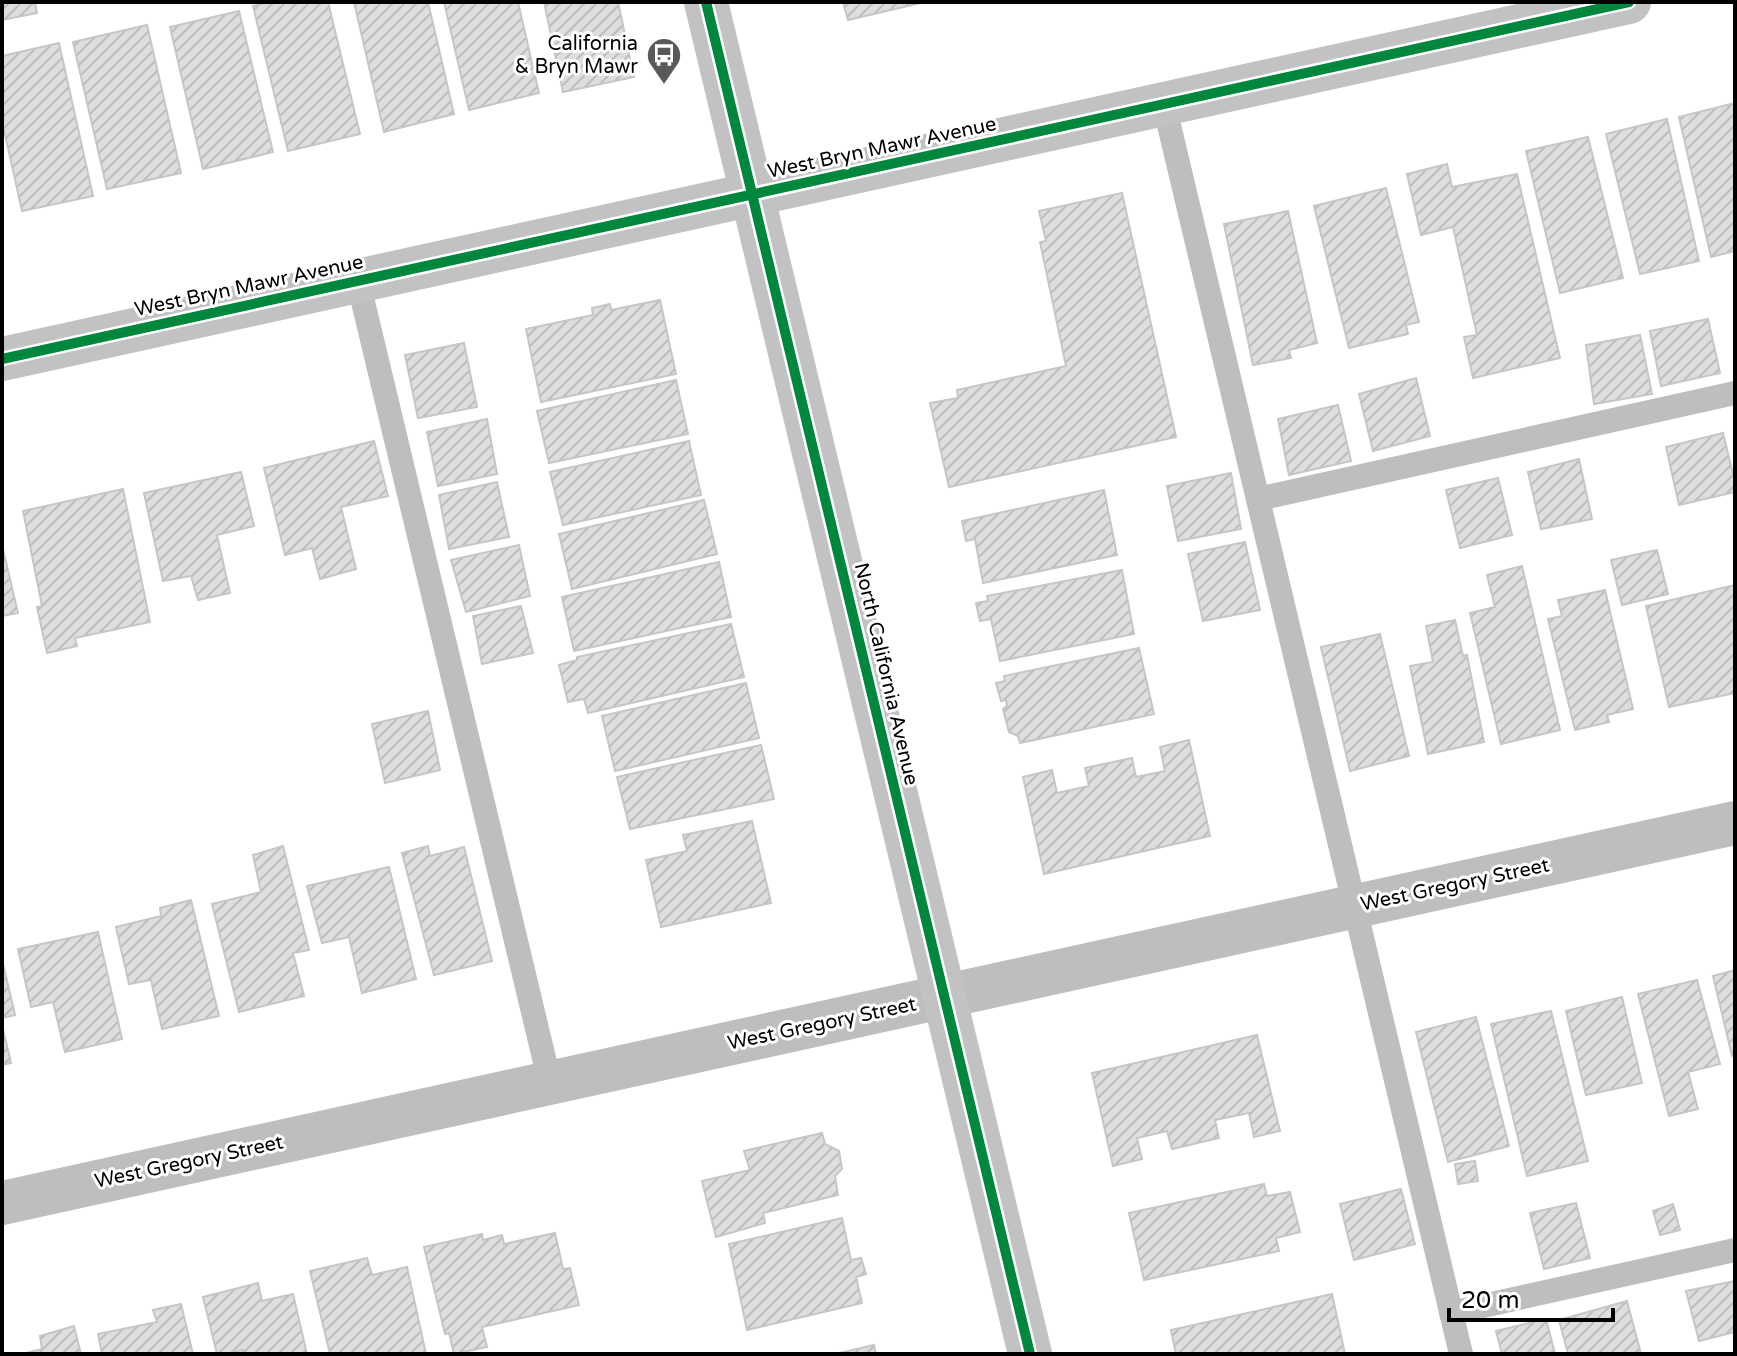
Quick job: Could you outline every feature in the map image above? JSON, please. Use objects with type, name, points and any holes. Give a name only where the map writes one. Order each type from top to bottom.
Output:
[{"type":"street","name":"North California Avenue","points":[[706,2],[1030,1354]]},
{"type":"street","name":"West Bryn Mawr Avenue","points":[[2,359],[1164,104],[1563,9],[1629,2]]},
{"type":"street","name":"West Gregory Street","points":[[2,1203],[1735,823]]},
{"type":"lane","points":[[1164,104],[1461,1354]]},
{"type":"lane","points":[[358,281],[550,1083]]},
{"type":"lane","points":[[1258,499],[1735,393]]},
{"type":"lane","points":[[1451,1313],[1735,1250]]},
{"type":"building","points":[[2,2],[35,2],[37,13],[2,20]]},
{"type":"building","points":[[269,2],[328,2],[360,134],[288,151],[253,6]]},
{"type":"building","points":[[354,2],[428,2],[454,114],[384,132]]},
{"type":"building","points":[[444,2],[518,2],[539,93],[469,110]]},
{"type":"building","points":[[544,2],[618,2],[634,77],[563,92]]},
{"type":"building","points":[[843,2],[925,2],[848,20]]},
{"type":"building","points":[[239,11],[273,152],[203,169],[170,27]]},
{"type":"building","points":[[147,25],[181,173],[107,189],[73,42]]},
{"type":"building","points":[[59,43],[93,196],[22,211],[2,121],[2,56]]},
{"type":"building","points":[[1735,103],[1735,251],[1711,257],[1679,117]]},
{"type":"building","points":[[1667,119],[1699,261],[1640,274],[1606,134]]},
{"type":"building","points":[[1588,137],[1623,278],[1560,293],[1526,151]]},
{"type":"building","points":[[1447,164],[1452,187],[1517,174],[1560,358],[1473,378],[1464,337],[1477,335],[1453,227],[1421,235],[1407,174]]},
{"type":"building","points":[[1386,188],[1419,322],[1406,325],[1408,334],[1349,348],[1314,206]]},
{"type":"building","points":[[1122,193],[1176,437],[949,487],[930,403],[958,398],[957,390],[1066,366],[1040,242],[1046,241],[1039,211]]},
{"type":"building","points":[[1288,211],[1317,343],[1289,350],[1291,358],[1253,365],[1224,224]]},
{"type":"building","points":[[660,300],[676,374],[541,402],[526,329],[593,315],[592,308],[610,304],[611,310]]},
{"type":"building","points":[[1708,319],[1720,373],[1661,386],[1650,331]]},
{"type":"building","points":[[1640,335],[1652,394],[1594,404],[1586,345]]},
{"type":"building","points":[[464,343],[477,407],[418,418],[405,355]]},
{"type":"building","points":[[1416,378],[1430,436],[1373,451],[1359,394]]},
{"type":"building","points":[[676,380],[688,434],[549,463],[537,411]]},
{"type":"building","points":[[1338,405],[1351,461],[1289,475],[1278,419]]},
{"type":"building","points":[[487,419],[497,474],[438,486],[427,432]]},
{"type":"building","points":[[1723,433],[1735,492],[1679,505],[1666,447]]},
{"type":"building","points":[[374,441],[388,496],[341,507],[356,569],[320,579],[312,548],[285,555],[264,468]]},
{"type":"building","points":[[689,441],[701,495],[563,525],[550,472]]},
{"type":"building","points":[[1579,459],[1592,519],[1541,529],[1528,472]]},
{"type":"building","points":[[241,472],[254,526],[217,535],[230,593],[198,600],[191,576],[163,581],[144,493]]},
{"type":"building","points":[[1231,473],[1241,529],[1178,541],[1167,486]]},
{"type":"building","points":[[1498,478],[1512,535],[1460,548],[1446,490]]},
{"type":"building","points":[[497,482],[509,537],[449,549],[439,495]]},
{"type":"building","points":[[123,489],[150,622],[75,638],[77,646],[47,653],[37,607],[42,606],[23,511]]},
{"type":"building","points":[[1104,490],[1117,555],[983,583],[975,539],[966,541],[962,521]]},
{"type":"building","points":[[704,500],[717,554],[572,589],[559,534]]},
{"type":"building","points":[[1245,542],[1260,610],[1203,621],[1188,554]]},
{"type":"building","points":[[2,545],[18,613],[2,616]]},
{"type":"building","points":[[519,545],[530,596],[466,612],[451,560]]},
{"type":"building","points":[[1657,550],[1668,594],[1622,605],[1611,560]]},
{"type":"building","points":[[719,562],[731,617],[574,651],[562,597]]},
{"type":"building","points":[[1522,566],[1560,730],[1501,744],[1470,613],[1495,607],[1487,575]]},
{"type":"building","points":[[1122,570],[1134,634],[1000,661],[991,619],[980,621],[976,603],[988,601],[987,596]]},
{"type":"building","points":[[1735,585],[1735,693],[1669,707],[1646,606]]},
{"type":"building","points":[[1605,590],[1633,709],[1607,715],[1609,722],[1575,730],[1548,619],[1562,616],[1558,600]]},
{"type":"building","points":[[521,606],[533,653],[482,664],[473,616]]},
{"type":"building","points":[[1455,620],[1463,656],[1467,655],[1484,742],[1428,754],[1410,666],[1433,662],[1426,626]]},
{"type":"building","points":[[731,624],[744,677],[588,713],[584,699],[568,702],[559,665],[577,660],[577,657]]},
{"type":"building","points":[[1380,634],[1409,756],[1350,771],[1321,647]]},
{"type":"building","points":[[1139,648],[1154,714],[1020,743],[1018,736],[1009,732],[1003,709],[1007,706],[1006,700],[1001,701],[996,683],[1005,681],[1004,676]]},
{"type":"building","points":[[746,683],[759,738],[615,771],[602,716]]},
{"type":"building","points":[[428,711],[440,770],[385,783],[372,724]]},
{"type":"building","points":[[1189,740],[1210,836],[1044,874],[1023,777],[1052,770],[1057,793],[1089,786],[1085,768],[1132,758],[1136,777],[1165,771],[1160,747]]},
{"type":"building","points":[[761,745],[774,799],[630,829],[617,777]]},
{"type":"building","points":[[752,821],[771,903],[661,927],[646,860],[687,851],[683,835]]},
{"type":"building","points":[[283,846],[309,950],[293,953],[304,996],[239,1012],[212,904],[261,892],[253,855]]},
{"type":"building","points":[[428,846],[430,856],[464,847],[492,961],[434,975],[402,853]]},
{"type":"building","points":[[389,867],[416,979],[362,993],[349,937],[322,943],[307,886]]},
{"type":"building","points":[[191,900],[219,1016],[162,1029],[151,980],[129,984],[116,927],[161,916],[160,908]]},
{"type":"building","points":[[98,932],[122,1039],[65,1052],[53,1002],[31,1007],[18,949]]},
{"type":"building","points":[[2,959],[15,1015],[2,1018]]},
{"type":"building","points":[[1735,970],[1735,1055],[1732,1056],[1713,976]]},
{"type":"building","points":[[1697,980],[1720,1064],[1688,1072],[1698,1109],[1669,1116],[1638,994]]},
{"type":"building","points":[[1622,997],[1642,1083],[1586,1095],[1566,1011]]},
{"type":"building","points":[[1551,1011],[1588,1161],[1527,1176],[1491,1024]]},
{"type":"building","points":[[1476,1017],[1509,1146],[1448,1162],[1416,1032]]},
{"type":"building","points":[[2,1025],[11,1063],[2,1065]]},
{"type":"building","points":[[1257,1035],[1280,1131],[1254,1137],[1249,1113],[1215,1120],[1219,1138],[1172,1149],[1167,1131],[1137,1138],[1142,1159],[1113,1166],[1092,1073]]},
{"type":"building","points":[[822,1133],[825,1144],[839,1151],[842,1169],[835,1176],[838,1195],[763,1213],[765,1223],[716,1237],[702,1181],[750,1170],[744,1151]]},
{"type":"building","points":[[1475,1161],[1478,1181],[1458,1184],[1455,1164]]},
{"type":"building","points":[[1264,1184],[1267,1196],[1290,1192],[1300,1232],[1276,1238],[1279,1251],[1144,1280],[1129,1213]]},
{"type":"building","points":[[1401,1189],[1415,1244],[1354,1260],[1340,1204]]},
{"type":"building","points":[[1576,1203],[1590,1258],[1544,1269],[1530,1213]]},
{"type":"building","points":[[1673,1204],[1680,1230],[1660,1235],[1653,1211]]},
{"type":"building","points":[[842,1218],[851,1260],[861,1258],[866,1274],[856,1277],[862,1303],[747,1330],[729,1244]]},
{"type":"building","points":[[555,1233],[563,1269],[570,1268],[579,1305],[482,1327],[487,1347],[454,1354],[449,1333],[445,1334],[424,1247],[482,1234],[483,1240],[502,1235],[504,1244]]},
{"type":"building","points":[[367,1258],[372,1275],[407,1267],[426,1354],[330,1354],[310,1271]]},
{"type":"building","points":[[1735,1281],[1735,1332],[1699,1341],[1686,1291]]},
{"type":"building","points":[[258,1283],[262,1301],[293,1294],[307,1354],[243,1354],[242,1350],[217,1354],[203,1297]]},
{"type":"building","points":[[1332,1294],[1345,1354],[1176,1354],[1171,1330]]},
{"type":"building","points":[[1627,1301],[1641,1354],[1568,1354],[1559,1320]]},
{"type":"building","points":[[181,1304],[193,1354],[102,1354],[98,1334],[157,1322],[153,1310]]},
{"type":"building","points":[[1546,1319],[1555,1354],[1502,1354],[1496,1331]]},
{"type":"building","points":[[74,1326],[81,1354],[22,1354],[42,1349],[40,1336]]},
{"type":"building","points":[[874,1345],[876,1354],[835,1354]]},
{"type":"cycle path","points":[[706,2],[1030,1354]]},
{"type":"cycle path","points":[[2,359],[1629,2]]},
{"type":"place","name":"California & Bryn Mawr","points":[[664,86]]}]
